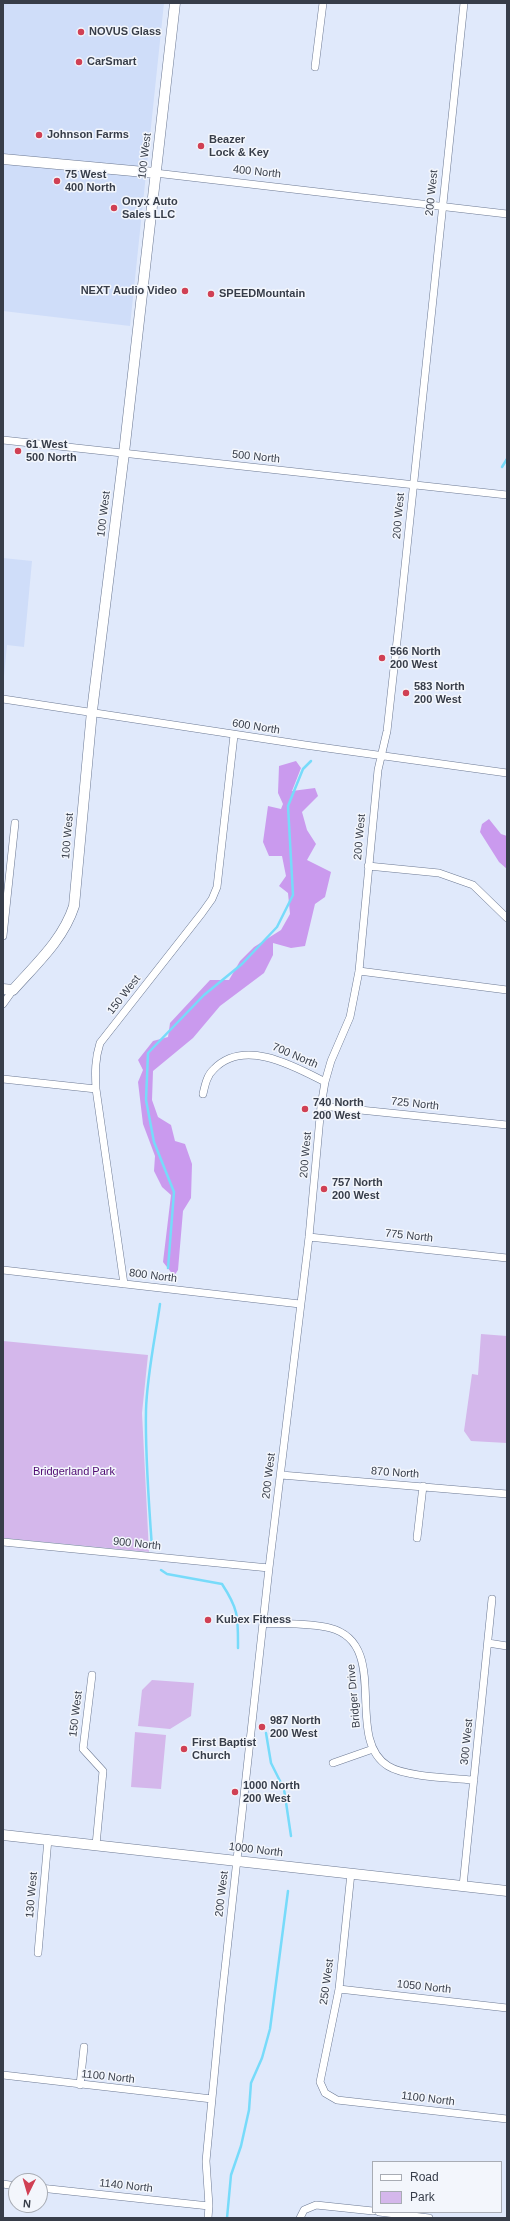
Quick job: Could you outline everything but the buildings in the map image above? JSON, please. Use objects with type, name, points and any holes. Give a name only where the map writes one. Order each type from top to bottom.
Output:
[{"type":"street","name":"100 West","points":[[3,1004],[8,990],[58,939],[68,924],[74,906],[92,711],[124,453],[175,3]]},
{"type":"street","points":[[315,67],[323,3]]},
{"type":"street","name":"200 West","points":[[208,2218],[209,2206],[206,2161],[212,2099],[269,1568],[309,1237],[321,1106],[325,1082],[350,1017],[358,970],[380,756],[388,724],[464,3]]},
{"type":"street","name":"400 North","points":[[3,159],[155,173],[507,214]]},
{"type":"street","name":"500 North","points":[[3,440],[507,495]]},
{"type":"street","name":"600 North","points":[[3,699],[92,711],[234,735],[380,756],[507,772]]},
{"type":"street","name":"150 West","points":[[124,1284],[94,1069],[100,1043],[205,908],[217,887],[234,735]]},
{"type":"street","points":[[3,936],[15,823]]},
{"type":"street","points":[[368,866],[439,873],[473,885],[507,918]]},
{"type":"street","points":[[358,970],[507,990]]},
{"type":"street","name":"700 North","points":[[203,1094],[207,1078],[214,1068],[230,1058],[250,1054],[261,1055],[325,1082]]},
{"type":"street","points":[[3,1079],[96,1089]]},
{"type":"street","name":"725 North","points":[[321,1106],[507,1125]]},
{"type":"street","name":"775 North","points":[[309,1237],[507,1258]]},
{"type":"street","name":"800 North","points":[[3,1270],[300,1304]]},
{"type":"street","name":"870 North","points":[[281,1475],[507,1494]]},
{"type":"street","points":[[417,1538],[423,1486]]},
{"type":"street","name":"900 North","points":[[3,1542],[269,1568]]},
{"type":"street","name":"300 West","points":[[463,1886],[492,1600]]},
{"type":"street","name":"Bridger Drive","points":[[263,1623],[330,1628],[349,1637],[362,1658],[369,1735],[373,1749],[378,1757],[388,1766],[402,1772],[474,1780]]},
{"type":"street","points":[[488,1643],[507,1646]]},
{"type":"street","name":"150 West","points":[[92,1675],[83,1748],[103,1771],[96,1844]]},
{"type":"street","points":[[333,1763],[373,1749]]},
{"type":"street","name":"1000 North","points":[[3,1834],[507,1891]]},
{"type":"street","name":"130 West","points":[[38,1953],[48,1839]]},
{"type":"street","name":"250 West","points":[[325,2093],[320,2082],[339,1989],[351,1873]]},
{"type":"street","name":"1050 North","points":[[339,1989],[507,2008]]},
{"type":"street","points":[[80,2085],[84,2047]]},
{"type":"street","name":"1100 North","points":[[3,2075],[212,2099]]},
{"type":"street","name":"1100 North","points":[[325,2093],[337,2100],[507,2119]]},
{"type":"street","name":"1140 North","points":[[48,2189],[209,2206]]},
{"type":"street","points":[[300,2218],[304,2210],[316,2205],[372,2211]]},
{"type":"street","points":[[387,2213],[429,2218]]},
{"type":"shaded area","points":[[3,3],[164,3],[130,326],[3,311]]},
{"type":"shaded area","points":[[3,558],[32,561],[24,647],[7,645],[3,687]]},
{"type":"shaded area","points":[[296,761],[301,768],[292,791],[315,788],[318,796],[302,812],[307,830],[316,844],[307,860],[331,872],[325,897],[315,904],[305,946],[291,948],[273,943],[273,955],[264,973],[220,1006],[193,1038],[153,1071],[152,1100],[158,1117],[171,1125],[175,1141],[185,1144],[192,1164],[191,1198],[183,1211],[178,1270],[174,1276],[163,1262],[171,1195],[162,1187],[154,1171],[155,1156],[143,1124],[138,1082],[143,1070],[138,1060],[153,1041],[168,1037],[170,1023],[210,980],[229,980],[240,961],[254,947],[281,930],[290,914],[288,893],[279,886],[286,876],[282,856],[269,856],[263,842],[268,806],[281,809],[283,804],[278,793],[279,766]]},
{"type":"shaded area","points":[[489,819],[501,834],[507,836],[507,869],[499,862],[480,832],[482,824]]},
{"type":"green space","points":[[481,1334],[507,1336],[507,1443],[471,1441],[464,1431],[472,1374],[478,1375]]},
{"type":"green space","name":"Bridgerland Park","points":[[3,1341],[148,1355],[142,1413],[149,1552],[3,1538]]},
{"type":"green space","points":[[152,1680],[194,1683],[191,1716],[170,1729],[138,1726],[142,1690]]},
{"type":"green space","points":[[135,1732],[166,1735],[161,1789],[131,1787]]},
{"type":"waterway","points":[[502,467],[507,459]]},
{"type":"waterway","points":[[168,1268],[174,1192],[154,1142],[146,1100],[148,1053],[204,995],[242,964],[277,927],[293,895],[288,806],[303,769],[311,761]]},
{"type":"waterway","points":[[152,1548],[147,1462],[146,1410],[150,1370],[160,1304]]},
{"type":"waterway","points":[[161,1570],[167,1574],[222,1584],[235,1608],[238,1629],[238,1648]]},
{"type":"waterway","points":[[266,1733],[271,1763],[284,1789],[291,1836]]},
{"type":"waterway","points":[[227,2218],[231,2175],[241,2146],[249,2110],[251,2083],[262,2058],[270,2029],[288,1891]]},
{"type":"place","name":"NOVUS Glass","points":[[81,32]]},
{"type":"place","name":"CarSmart","points":[[79,62]]},
{"type":"place","name":"Johnson Farms","points":[[39,135]]},
{"type":"place","name":"Beazer Lock & Key","points":[[201,146]]},
{"type":"place","name":"75 West 400 North","points":[[57,181]]},
{"type":"place","name":"Onyx Auto Sales LLC","points":[[114,208]]},
{"type":"place","name":"NEXT Audio Video","points":[[185,291]]},
{"type":"place","name":"SPEEDMountain","points":[[211,294]]},
{"type":"place","name":"61 West 500 North","points":[[18,451]]},
{"type":"place","name":"566 North 200 West","points":[[382,658]]},
{"type":"place","name":"583 North 200 West","points":[[406,693]]},
{"type":"place","name":"740 North 200 West","points":[[305,1109]]},
{"type":"place","name":"757 North 200 West","points":[[324,1189]]},
{"type":"place","name":"Kubex Fitness","points":[[208,1620]]},
{"type":"place","name":"987 North 200 West","points":[[262,1727]]},
{"type":"place","name":"First Baptist Church","points":[[184,1749]]},
{"type":"place","name":"1000 North 200 West","points":[[235,1792]]}]
